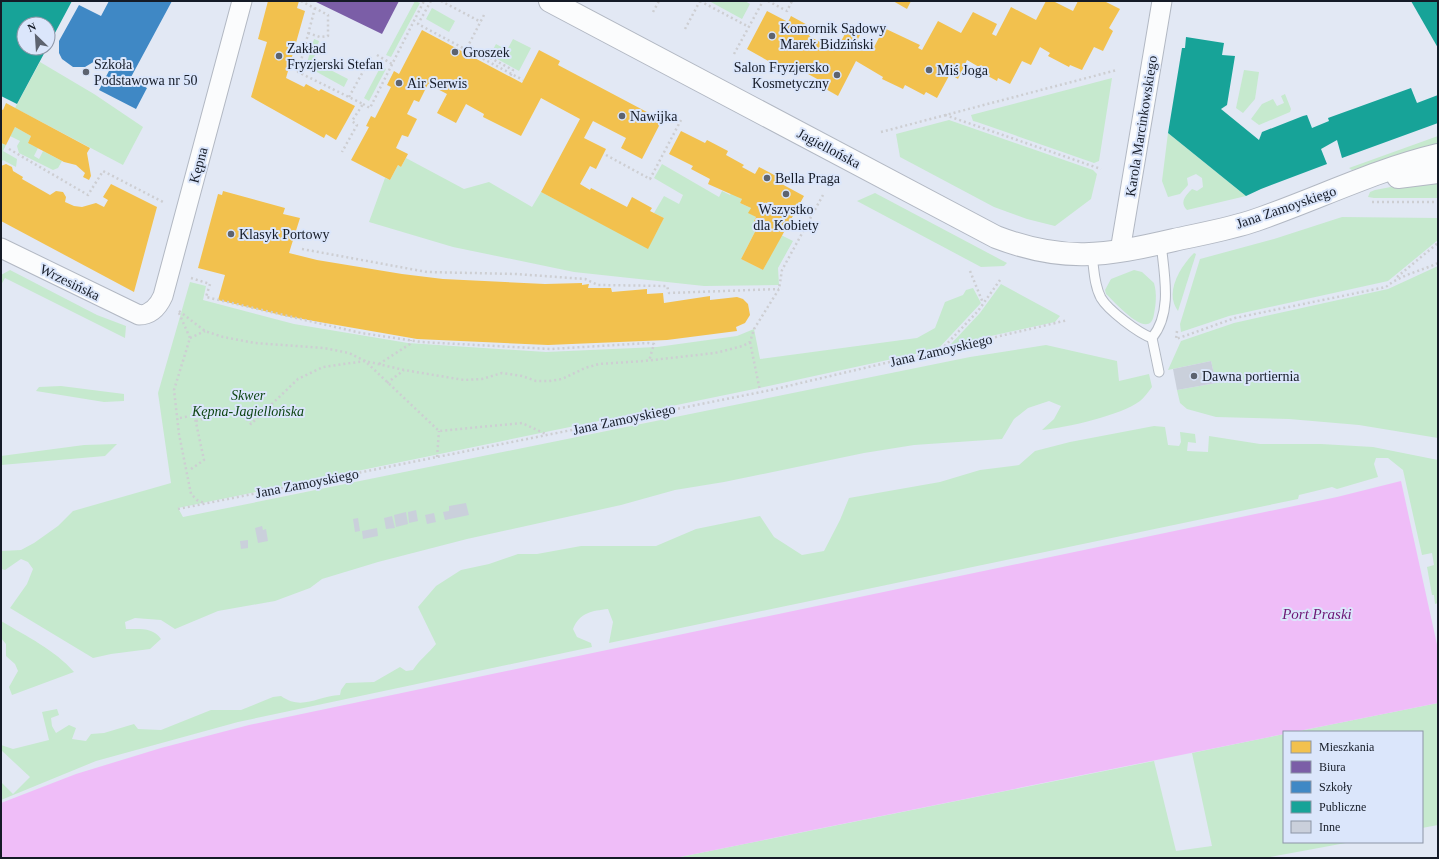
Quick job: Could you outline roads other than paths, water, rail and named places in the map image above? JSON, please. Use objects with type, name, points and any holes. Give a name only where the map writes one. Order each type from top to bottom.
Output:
[{"type":"street","name":"Kępna","points":[[139,315],[149,314],[160,303],[163,296],[242,1]]},
{"type":"street","name":"Jagiellońska","points":[[550,1],[996,237],[1020,246],[1043,252],[1065,255],[1092,255],[1120,251]]},
{"type":"street","name":"Karola Marcinkowskiego","points":[[1120,251],[1162,1]]},
{"type":"street","name":"Jana Zamoyskiego","points":[[1120,251],[1254,221],[1414,161],[1438,155]]},
{"type":"street","name":"Jana Zamoyskiego","points":[[1357,182],[1438,172]]},
{"type":"street","name":"Wrzesińska","points":[[1,248],[139,315]]},
{"type":"lane","points":[[1159,372],[1152,338],[1159,329],[1163,319],[1165,288],[1161,243]]},
{"type":"lane","points":[[1092,255],[1096,285],[1101,299],[1132,328],[1141,334],[1152,338]]},
{"type":"water","name":"Port Praski","points":[[1401,481],[1438,649],[1438,703],[1299,731],[1283,731],[1283,734],[675,858],[1,858],[1,803],[76,774],[161,748],[249,725],[1337,497]]},
{"type":"place","name":"Komornik Sądowy Marek Bidziński","points":[[772,36]]},
{"type":"place","name":"Groszek","points":[[455,52]]},
{"type":"place","name":"Zakład Fryzjerski Stefan","points":[[279,56]]},
{"type":"place","name":"Miś Joga","points":[[929,70]]},
{"type":"place","name":"Szkoła Podstawowa nr 50","points":[[86,72]]},
{"type":"place","name":"Salon Fryzjersko Kosmetyczny","points":[[837,75]]},
{"type":"place","name":"Air Serwis","points":[[399,83]]},
{"type":"place","name":"Nawijka","points":[[622,116]]},
{"type":"place","name":"Bella Praga","points":[[767,178]]},
{"type":"place","name":"Wszystko dla Kobiety","points":[[786,194]]},
{"type":"place","name":"Klasyk Portowy","points":[[231,234]]},
{"type":"place","name":"Dawna portiernia","points":[[1194,376]]},
{"type":"park label","name":"Skwer Kępna-Jagiellońska","points":[[248,404]]}]
